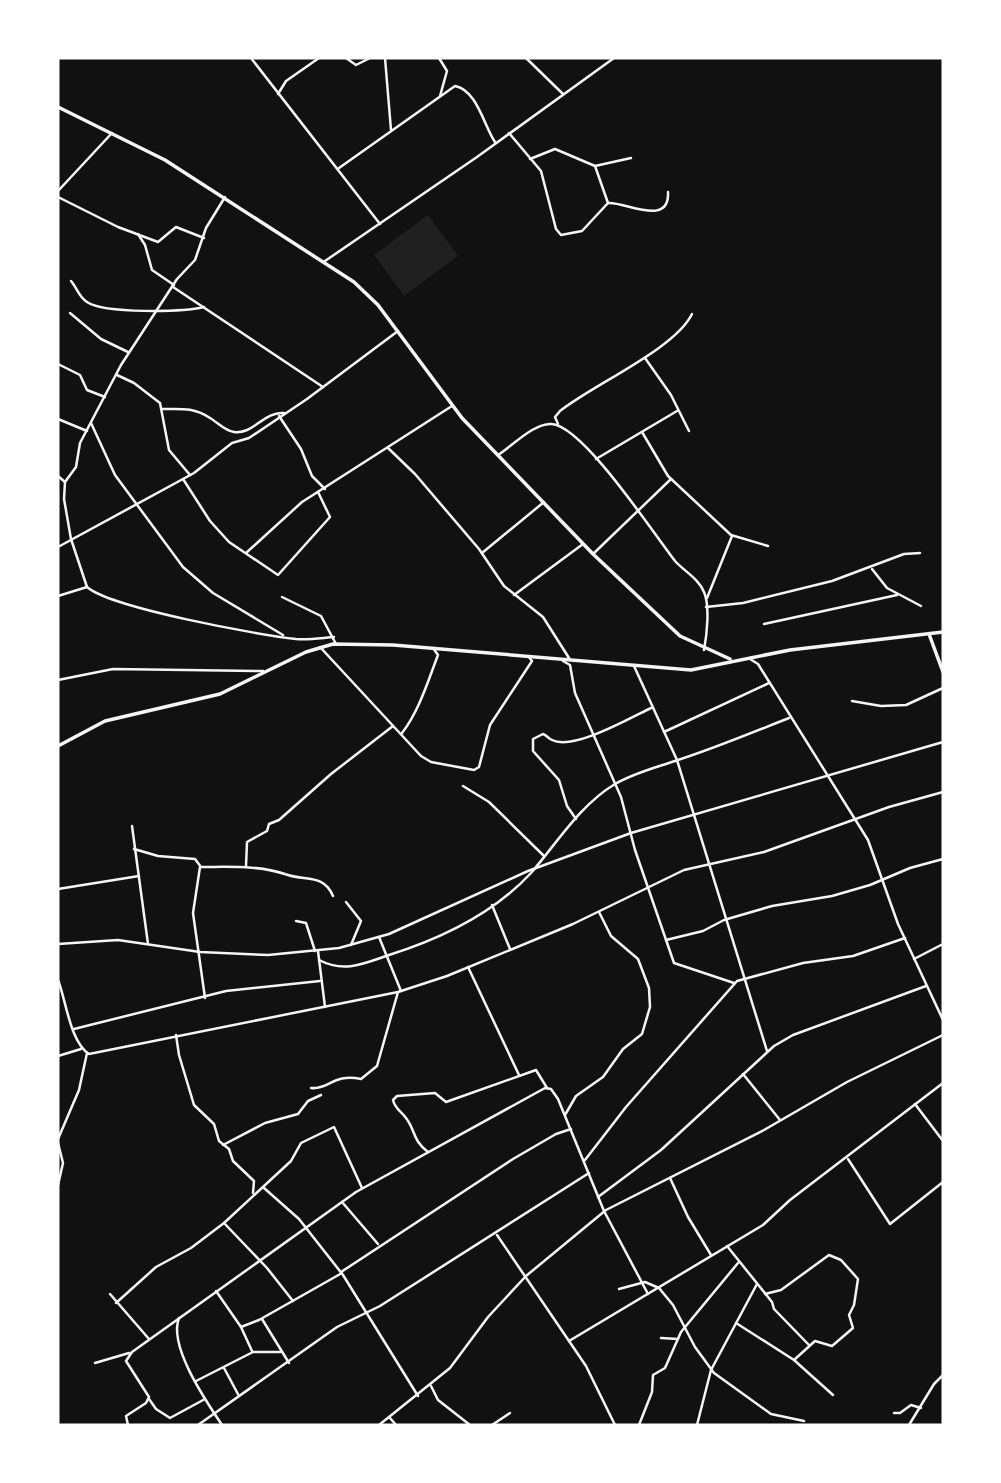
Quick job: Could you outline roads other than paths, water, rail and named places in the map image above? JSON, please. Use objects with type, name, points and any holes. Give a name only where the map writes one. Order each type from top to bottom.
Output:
[{"type":"street","points":[[251,58],[380,224]]},
{"type":"street","points":[[278,94],[286,81],[319,58]]},
{"type":"street","points":[[346,58],[356,65],[370,58]]},
{"type":"street","points":[[379,58],[385,60],[391,130]]},
{"type":"street","points":[[439,58],[447,71],[440,96]]},
{"type":"street","points":[[526,58],[563,94]]},
{"type":"street","points":[[325,261],[614,58]]},
{"type":"street","points":[[339,168],[454,86],[461,87],[481,113],[496,143]]},
{"type":"street","points":[[58,107],[112,133],[225,197],[325,261],[370,296],[452,406],[583,544],[662,621],[705,650],[732,660]]},
{"type":"street","points":[[58,191],[112,133]]},
{"type":"street","points":[[509,133],[543,174],[556,228],[561,235],[584,229],[608,203],[616,202],[650,212],[665,204],[668,192]]},
{"type":"street","points":[[530,159],[555,149],[595,166],[631,158]]},
{"type":"street","points":[[595,166],[608,203]]},
{"type":"street","points":[[58,197],[160,242],[176,227],[204,237]]},
{"type":"street","points":[[87,587],[71,539],[64,499],[65,482],[74,471],[80,443],[128,352],[173,286],[195,260],[225,197]]},
{"type":"street","points":[[138,234],[145,245],[152,270],[323,387]]},
{"type":"street","points":[[71,281],[83,299],[99,308],[155,311],[204,307]]},
{"type":"street","points":[[70,313],[102,339],[128,352]]},
{"type":"street","points":[[692,314],[680,332],[645,358],[568,404],[555,415],[558,425],[596,458],[676,562],[702,587],[706,602]]},
{"type":"street","points":[[58,547],[191,475],[229,444],[249,438],[398,331]]},
{"type":"street","points":[[645,358],[671,395],[689,432]]},
{"type":"street","points":[[58,364],[75,372],[88,390],[106,397]]},
{"type":"street","points":[[117,375],[156,399],[162,409],[169,450],[191,475]]},
{"type":"street","points":[[246,553],[293,509],[452,406]]},
{"type":"street","points":[[162,409],[191,409],[234,432],[247,429],[268,416],[284,413]]},
{"type":"street","points":[[596,458],[677,411]]},
{"type":"street","points":[[279,416],[301,449],[312,476],[325,489]]},
{"type":"street","points":[[58,419],[88,431]]},
{"type":"street","points":[[91,423],[115,475],[139,503],[174,556],[192,575],[248,616],[286,637]]},
{"type":"street","points":[[498,455],[541,425],[558,425]]},
{"type":"street","points":[[642,432],[671,479],[732,537],[768,546]]},
{"type":"street","points":[[388,448],[415,474],[482,553],[514,596],[543,617],[567,653],[569,658],[563,661]]},
{"type":"street","points":[[58,475],[65,482]]},
{"type":"street","points":[[183,479],[214,527],[232,545],[279,575],[330,517],[318,492]]},
{"type":"street","points":[[593,554],[671,479]]},
{"type":"street","points":[[482,553],[544,502]]},
{"type":"street","points":[[705,650],[706,602],[711,583],[732,537]]},
{"type":"street","points":[[514,596],[583,544]]},
{"type":"street","points":[[706,607],[743,603],[871,568],[904,554],[919,553]]},
{"type":"street","points":[[871,568],[884,585],[920,606]]},
{"type":"street","points":[[58,596],[87,587],[111,599],[161,613],[286,637],[334,636]]},
{"type":"street","points":[[764,624],[897,595]]},
{"type":"street","points":[[282,597],[321,616],[336,644]]},
{"type":"street","points":[[58,746],[105,721],[220,694],[320,647],[336,644],[699,669],[790,650],[943,632]]},
{"type":"street","points":[[929,634],[943,672]]},
{"type":"street","points":[[320,647],[425,760],[477,769],[490,725],[532,661],[529,657]]},
{"type":"street","points":[[402,733],[412,718],[438,655],[433,649]]},
{"type":"street","points":[[750,659],[758,664],[789,718],[868,840],[881,881],[943,1020]]},
{"type":"street","points":[[563,661],[570,665],[574,690],[615,784],[647,888],[675,965],[734,983]]},
{"type":"street","points":[[634,666],[677,761],[767,1051]]},
{"type":"street","points":[[58,680],[113,669],[244,669],[268,672]]},
{"type":"street","points":[[664,732],[769,683]]},
{"type":"street","points":[[852,701],[881,706],[906,705],[943,688]]},
{"type":"street","points":[[576,819],[567,806],[555,773],[533,751],[533,740],[543,734],[556,741],[594,735],[652,708]]},
{"type":"street","points":[[318,960],[337,969],[434,940],[492,905],[534,868],[576,819],[615,784],[649,768],[677,761],[789,718]]},
{"type":"street","points":[[246,866],[247,842],[268,831],[269,824],[279,820],[343,764],[393,726]]},
{"type":"street","points":[[58,944],[118,940],[200,952],[268,955],[351,945],[379,937],[534,868],[631,833],[943,742]]},
{"type":"street","points":[[463,786],[489,802],[544,856]]},
{"type":"street","points":[[58,980],[65,998],[67,1016],[87,1053],[99,1053],[176,1035],[399,992],[468,967],[599,912],[675,873],[775,849],[943,792]]},
{"type":"street","points":[[132,826],[148,944]]},
{"type":"street","points":[[134,849],[162,857],[195,859],[200,867],[192,913],[205,998]]},
{"type":"street","points":[[666,940],[708,929],[772,906],[832,896],[943,859]]},
{"type":"street","points":[[200,867],[246,866],[311,877],[327,886],[333,896]]},
{"type":"street","points":[[58,889],[139,876]]},
{"type":"street","points":[[346,902],[361,921],[351,945]]},
{"type":"street","points":[[492,905],[510,949]]},
{"type":"street","points":[[565,1115],[576,1096],[603,1077],[623,1049],[642,1034],[650,1007],[649,988],[638,959],[611,936],[599,912]]},
{"type":"street","points":[[296,921],[306,923],[316,951],[325,1007]]},
{"type":"street","points":[[311,1088],[319,1088],[342,1076],[363,1078],[375,1068],[399,992],[379,937]]},
{"type":"street","points":[[585,1160],[626,1107],[734,983],[803,963],[853,956],[905,938]]},
{"type":"street","points":[[914,959],[943,944]]},
{"type":"street","points":[[468,967],[500,1042],[520,1076]]},
{"type":"street","points":[[74,1029],[226,991],[279,983],[320,981]]},
{"type":"street","points":[[598,1197],[661,1150],[767,1051],[793,1035],[926,986]]},
{"type":"street","points":[[176,1035],[193,1102],[212,1122],[233,1161],[254,1181],[252,1196]]},
{"type":"street","points":[[379,1425],[431,1386],[452,1366],[488,1317],[526,1276],[604,1212],[781,1121],[847,1082],[943,1035]]},
{"type":"street","points":[[58,1056],[82,1048]]},
{"type":"street","points":[[58,1185],[63,1163],[58,1141],[60,1128],[79,1090],[87,1053]]},
{"type":"street","points":[[428,1152],[412,1137],[407,1119],[394,1105],[395,1098],[434,1093],[446,1102],[536,1070],[547,1088],[556,1096],[585,1160],[604,1212],[648,1294]]},
{"type":"street","points":[[743,1074],[781,1121]]},
{"type":"street","points":[[569,1341],[763,1225],[790,1200],[943,1083]]},
{"type":"street","points":[[205,1399],[170,1418],[156,1409],[126,1361],[132,1352],[149,1339],[304,1226],[362,1188],[547,1088]]},
{"type":"street","points":[[223,1145],[265,1124],[298,1114],[308,1101],[321,1095]]},
{"type":"street","points":[[915,1104],[943,1141]]},
{"type":"street","points":[[116,1303],[156,1267],[191,1248],[264,1188],[291,1161],[301,1143],[333,1126],[362,1188]]},
{"type":"street","points":[[241,1327],[262,1319],[342,1273],[379,1245],[538,1144],[571,1129]]},
{"type":"street","points":[[847,1158],[890,1224],[943,1182]]},
{"type":"street","points":[[198,1425],[337,1327],[366,1313],[496,1234],[589,1173]]},
{"type":"street","points":[[670,1178],[688,1217],[711,1255]]},
{"type":"street","points":[[264,1188],[304,1226],[342,1273],[418,1396]]},
{"type":"street","points":[[342,1202],[379,1245]]},
{"type":"street","points":[[223,1223],[260,1260],[293,1301]]},
{"type":"street","points":[[496,1234],[591,1374],[615,1425]]},
{"type":"street","points":[[726,1246],[773,1308],[809,1345]]},
{"type":"street","points":[[765,1294],[781,1290],[828,1255],[838,1257],[853,1271],[859,1284],[849,1314],[853,1328],[832,1346],[818,1340],[794,1360]]},
{"type":"street","points":[[639,1425],[652,1392],[652,1377],[665,1367],[685,1327],[738,1263]]},
{"type":"street","points":[[619,1289],[642,1282],[659,1288],[673,1305],[711,1370],[769,1413],[804,1421]]},
{"type":"street","points":[[697,1425],[711,1370],[757,1284]]},
{"type":"street","points":[[216,1291],[241,1327],[253,1352]]},
{"type":"street","points":[[110,1294],[149,1339]]},
{"type":"street","points":[[180,1317],[175,1332],[205,1399],[222,1425]]},
{"type":"street","points":[[262,1319],[289,1363]]},
{"type":"street","points":[[736,1323],[794,1360],[832,1395]]},
{"type":"street","points":[[661,1338],[678,1339]]},
{"type":"street","points":[[95,1363],[132,1352]]},
{"type":"street","points":[[196,1381],[253,1352],[280,1352]]},
{"type":"street","points":[[224,1368],[239,1397]]},
{"type":"street","points":[[909,1425],[934,1384],[943,1375]]},
{"type":"street","points":[[431,1386],[438,1400],[470,1425]]},
{"type":"street","points":[[128,1425],[126,1416],[149,1399]]},
{"type":"street","points":[[894,1413],[900,1413],[912,1405],[921,1408]]},
{"type":"street","points":[[492,1425],[510,1413]]},
{"type":"street","points":[[390,1418],[396,1425]]}]
